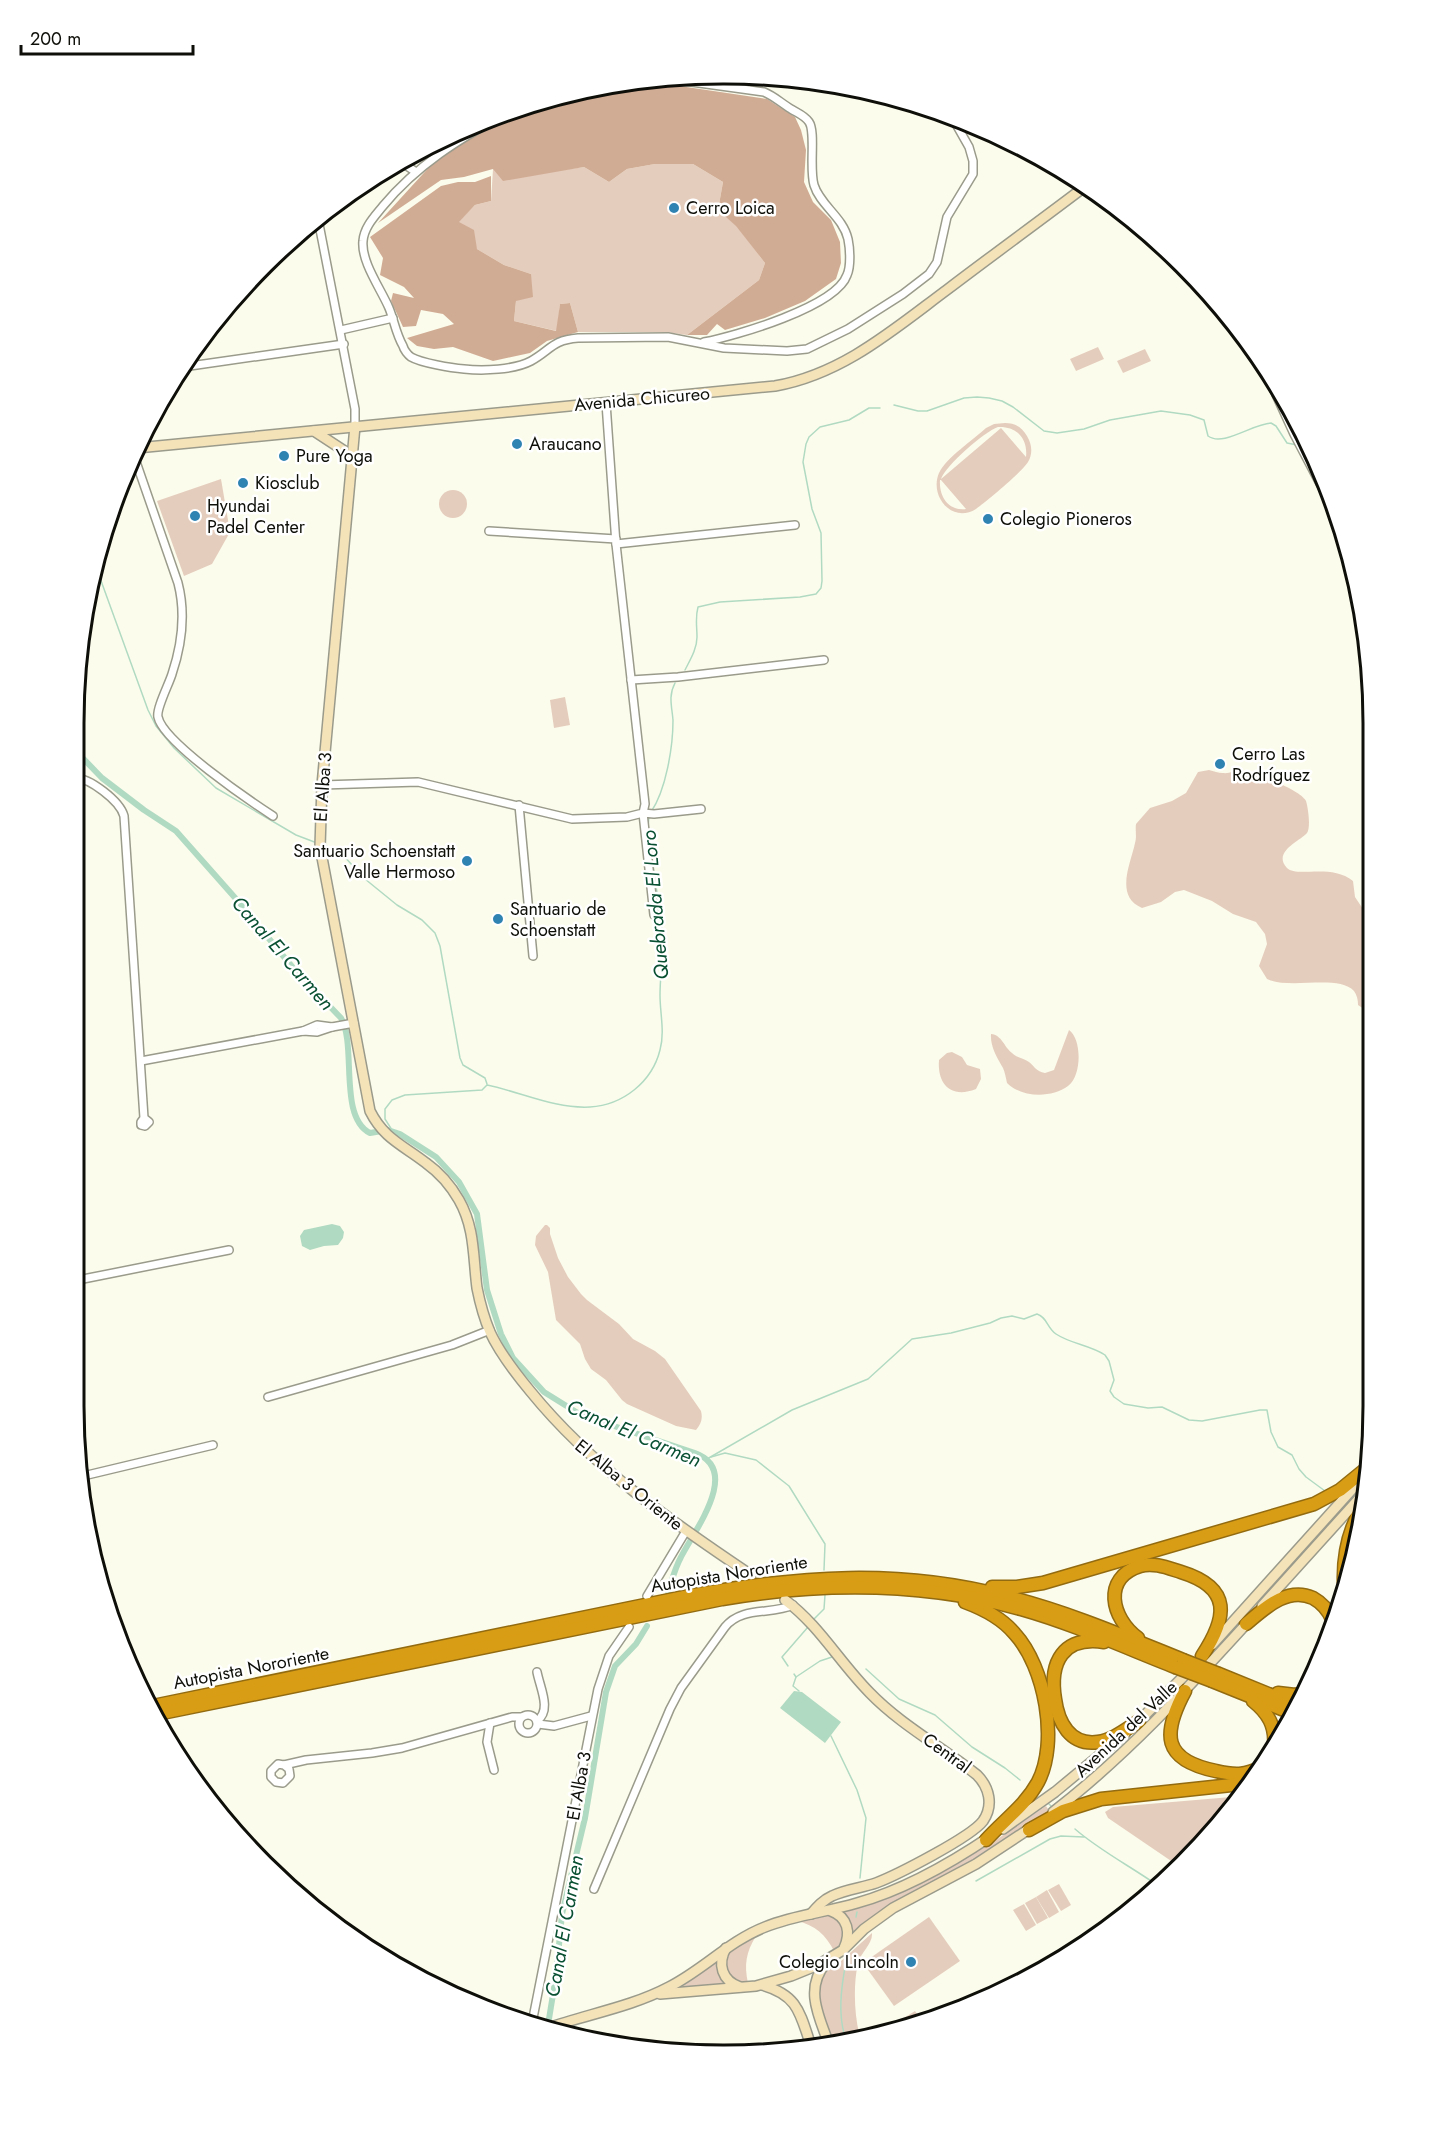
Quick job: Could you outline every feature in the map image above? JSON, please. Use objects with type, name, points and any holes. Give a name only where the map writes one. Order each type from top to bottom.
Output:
[{"type":"highway","points":[[960,1586],[1008,1588],[1034,1585],[1161,1550],[1314,1504],[1340,1490],[1359,1474]]},
{"type":"highway","points":[[1344,1557],[1349,1537]]},
{"type":"highway","points":[[1148,1646],[1121,1623],[1116,1611],[1115,1598],[1120,1582],[1128,1572],[1142,1566],[1155,1565],[1201,1579],[1217,1596],[1221,1609],[1220,1623],[1202,1656]]},
{"type":"highway","name":"Autopista Nororiente","points":[[159,1705],[689,1596],[765,1583],[810,1579],[915,1580],[960,1586],[1040,1606],[1148,1646],[1179,1663]]},
{"type":"highway","name":"Autopista Nororiente","points":[[163,1713],[749,1594],[846,1586],[933,1592],[979,1599],[1023,1610],[1289,1703]]},
{"type":"highway","points":[[933,1592],[987,1611],[1014,1632],[1032,1661],[1044,1707],[1048,1744],[1039,1780],[1017,1811],[986,1840]]},
{"type":"highway","points":[[1246,1624],[1274,1602],[1297,1595],[1307,1596],[1319,1602],[1329,1612]]},
{"type":"highway","points":[[1124,1646],[1086,1641],[1073,1645],[1062,1653],[1053,1676],[1057,1713],[1069,1733],[1079,1740],[1090,1742],[1110,1739],[1139,1721]]},
{"type":"highway","points":[[1242,1688],[1294,1694]]},
{"type":"highway","points":[[1242,1688],[1269,1718],[1274,1730]]},
{"type":"highway","name":"Autopista Nororiente","points":[[1242,1688],[1285,1710]]},
{"type":"highway","points":[[1185,1691],[1172,1717],[1170,1729],[1171,1740],[1178,1755],[1197,1767],[1230,1774],[1247,1773]]},
{"type":"highway","points":[[1029,1830],[1063,1811],[1101,1799],[1239,1784]]},
{"type":"street","points":[[702,343],[775,322],[806,308],[834,291],[847,276],[849,254],[848,238],[840,221],[819,195],[814,184],[810,123],[802,114],[789,108],[775,96],[764,92],[709,84]]},
{"type":"street","points":[[450,146],[416,172],[389,198],[370,222],[363,239],[363,252],[382,291],[398,337],[410,356],[465,369],[510,367],[527,363],[539,357],[553,344],[565,339],[669,337],[724,348],[807,349],[848,328],[903,294],[929,274],[937,262],[947,217],[973,174],[973,161],[969,147],[959,130]]},
{"type":"street","points":[[409,167],[416,172]]},
{"type":"street","name":"Avenida Chicureo","points":[[148,446],[606,403],[775,386],[800,381],[824,373],[874,344],[1078,192]]},
{"type":"street","points":[[320,228],[344,344],[356,426]]},
{"type":"street","points":[[341,330],[393,318]]},
{"type":"street","points":[[194,365],[344,344]]},
{"type":"street","points":[[606,403],[616,542],[645,804],[643,813],[654,915]]},
{"type":"street","name":"El Alba 3","points":[[356,426],[322,785],[320,844],[348,1024],[370,1111],[376,1124],[389,1138]]},
{"type":"street","points":[[314,431],[343,450],[352,461]]},
{"type":"street","points":[[343,450],[353,447]]},
{"type":"street","points":[[138,468],[178,583],[182,605],[181,641],[173,672],[158,710],[158,719],[182,747],[203,766],[273,816]]},
{"type":"street","points":[[489,531],[616,542],[795,525]]},
{"type":"street","points":[[631,680],[678,677],[824,660]]},
{"type":"street","points":[[84,779],[113,799],[124,816],[144,1118]]},
{"type":"street","points":[[322,785],[418,782],[581,820],[701,809]]},
{"type":"street","points":[[519,805],[533,956]]},
{"type":"street","points":[[141,1061],[303,1031],[317,1024],[332,1027],[348,1024]]},
{"type":"street","name":"El Alba 3 Oriente","points":[[389,1138],[432,1168],[451,1187],[469,1221],[474,1240],[478,1289],[490,1330],[511,1366],[560,1426],[602,1465],[691,1534],[751,1575]]},
{"type":"street","points":[[84,1279],[229,1250]]},
{"type":"street","points":[[268,1397],[452,1345],[490,1330]]},
{"type":"street","points":[[88,1475],[213,1445]]},
{"type":"street","name":"Avenida del Valle","points":[[570,2026],[672,1986],[728,1946],[765,1926],[831,1911],[891,1891],[986,1840],[1071,1779],[1139,1721],[1202,1656],[1359,1482]]},
{"type":"street","name":"Avenida del Valle","points":[[653,1995],[762,1985],[791,1976],[830,1959],[886,1912],[967,1869],[1029,1830],[1074,1796],[1125,1752],[1185,1691],[1356,1502]]},
{"type":"street","points":[[647,1596],[691,1534]]},
{"type":"street","points":[[594,1889],[681,1688],[734,1618],[744,1614],[774,1611],[789,1603]]},
{"type":"street","name":"Central","points":[[789,1603],[811,1623],[852,1674],[877,1700],[977,1775],[985,1785],[989,1797],[988,1808],[983,1820],[966,1835],[896,1875],[831,1896],[811,1914]]},
{"type":"street","name":"El Alba 3","points":[[533,2016],[591,1716],[606,1662],[629,1627]]},
{"type":"street","points":[[522,1717],[520,1726],[526,1732],[535,1730],[543,1717],[545,1708],[537,1672]]},
{"type":"street","points":[[285,1765],[306,1760],[402,1748],[490,1723],[528,1716],[538,1723],[554,1726],[591,1716]]},
{"type":"street","points":[[490,1723],[487,1742],[494,1770]]},
{"type":"street","points":[[831,1896],[831,1911],[842,1918],[847,1927],[848,1937],[843,1950]]},
{"type":"street","points":[[728,1946],[722,1959],[722,1970],[731,1983],[740,1987]]},
{"type":"street","points":[[825,2037],[815,2005],[814,1989],[817,1976],[830,1959]]},
{"type":"street","points":[[762,1985],[780,1991],[794,2003],[808,2040]]},
{"type":"street","name":"Avenida del Valle","points":[[561,2024],[623,2006]]},
{"type":"shaded area","points":[[676,86],[767,99],[795,117],[801,130],[806,150],[804,182],[813,202],[831,220],[840,242],[841,263],[836,279],[805,301],[765,318],[725,330],[717,324],[707,335],[687,335],[759,280],[765,263],[736,226],[718,210],[723,182],[693,164],[655,164],[627,169],[609,182],[584,167],[503,181],[493,169],[464,177],[441,180],[378,223],[432,164],[469,139],[518,118],[558,106],[640,89]]},
{"type":"shaded area","points":[[655,164],[693,164],[723,182],[718,210],[736,225],[765,263],[759,280],[687,335],[666,332],[578,332],[570,303],[560,304],[557,331],[514,321],[516,301],[531,274],[504,265],[477,249],[458,222],[475,205],[491,201],[493,169],[547,172],[584,167],[609,182],[627,169]]},
{"type":"shaded area","points":[[491,176],[491,201],[475,205],[459,222],[474,230],[477,249],[504,265],[531,274],[533,297],[516,301],[514,321],[556,331],[560,304],[570,303],[578,332],[547,341],[530,353],[493,361],[453,347],[434,349],[417,346],[407,338],[454,324],[443,314],[421,310],[416,326],[403,327],[391,301],[393,293],[414,298],[404,287],[380,275],[383,258],[370,237],[441,186],[458,182],[475,182]]},
{"type":"shaded area","points":[[1098,347],[1104,359],[1076,371],[1070,359]]},
{"type":"shaded area","points":[[1145,349],[1151,361],[1123,373],[1117,361]]},
{"type":"shaded area","points":[[994,424],[1012,424],[1023,430],[1031,446],[1030,459],[1012,479],[976,509],[967,513],[951,510],[940,498],[937,490],[942,467],[986,428]],"holes":[[[998,427],[1011,429],[1020,435],[1025,445],[1026,457],[1001,428],[941,479],[966,450]],[[941,480],[966,509],[954,508],[946,501],[941,492]]]},
{"type":"shaded area","name":"Hyundai Padel Center","points":[[221,479],[230,532],[212,564],[184,576],[157,501]]},
{"type":"shaded area","points":[[453,490],[463,494],[467,504],[463,514],[453,518],[443,514],[439,504],[443,494]]},
{"type":"shaded area","points":[[565,697],[570,725],[554,728],[550,700]]},
{"type":"shaded area","points":[[1209,770],[1225,773],[1241,770],[1256,774],[1287,787],[1306,801],[1309,817],[1307,833],[1285,852],[1283,862],[1292,871],[1335,873],[1353,881],[1355,897],[1363,909],[1363,1008],[1358,1005],[1354,991],[1347,986],[1326,983],[1288,983],[1267,979],[1259,966],[1267,944],[1265,934],[1256,922],[1233,914],[1212,901],[1184,890],[1175,892],[1161,902],[1142,908],[1133,903],[1126,887],[1128,869],[1136,841],[1136,824],[1150,808],[1172,801],[1186,793],[1198,772]]},
{"type":"shaded area","points":[[1069,1030],[1076,1041],[1079,1058],[1076,1074],[1068,1086],[1054,1093],[1037,1095],[1013,1088],[1007,1083],[1004,1070],[993,1047],[991,1034],[998,1037],[1014,1055],[1045,1073],[1054,1070]]},
{"type":"shaded area","points":[[952,1052],[962,1057],[967,1065],[980,1069],[981,1079],[976,1089],[967,1092],[953,1091],[943,1082],[940,1076],[939,1060]]},
{"type":"shaded area","points":[[332,1224],[340,1226],[344,1232],[338,1245],[310,1250],[302,1246],[300,1236],[304,1230]]},
{"type":"shaded area","points":[[545,1225],[550,1228],[558,1258],[568,1277],[581,1294],[619,1324],[633,1339],[665,1359],[701,1411],[701,1421],[696,1430],[676,1426],[627,1404],[606,1380],[591,1369],[580,1344],[556,1320],[548,1272],[535,1245],[536,1236]]},
{"type":"shaded area","points":[[794,1691],[802,1692],[841,1722],[825,1743],[780,1708]]},
{"type":"shaded area","points":[[1229,1797],[1172,1862],[1108,1818],[1105,1812],[1113,1807]]},
{"type":"shaded area","points":[[1046,1806],[1050,1812],[1002,1846],[884,1909],[853,1932],[850,1921],[841,1911],[932,1878],[990,1844]]},
{"type":"shaded area","points":[[1059,1884],[1071,1905],[1061,1911],[1048,1890]]},
{"type":"shaded area","points":[[1047,1890],[1059,1912],[1049,1918],[1036,1897]]},
{"type":"shaded area","points":[[1036,1897],[1048,1918],[1037,1924],[1025,1903]]},
{"type":"shaded area","points":[[1024,1904],[1036,1925],[1026,1931],[1013,1910]]},
{"type":"shaded area","points":[[825,1915],[837,1920],[843,1929],[841,1940],[834,1951],[819,1932],[797,1921]]},
{"type":"shaded area","name":"Colegio Lincoln","points":[[929,1917],[960,1961],[894,2006],[863,1963]]},
{"type":"shaded area","points":[[872,1933],[871,1941],[858,1963],[855,1981],[859,2030],[830,2036],[817,1995],[819,1984],[827,1971]]},
{"type":"shaded area","points":[[756,1936],[747,1959],[748,1983],[736,1982],[726,1970],[728,1956],[738,1945]]},
{"type":"shaded area","points":[[716,1960],[724,1985],[679,1989]]},
{"type":"shaded area","points":[[915,2011],[917,2014],[902,2019]]},
{"type":"waterway","name":"Quebrada El Loro","points":[[894,405],[927,411],[964,398],[989,398],[1013,407],[1044,431],[1057,433],[1161,411],[1190,415],[1204,420],[1208,436],[1214,439],[1230,437],[1271,423],[1276,426],[1287,443],[1297,445]]},
{"type":"waterway","name":"Quebrada El Loro","points":[[685,670],[696,646],[698,607],[720,602],[800,597],[816,594],[821,588],[821,533],[812,509],[803,462],[806,444],[809,437],[820,427],[849,420],[869,408],[880,408]]},
{"type":"waterway","points":[[101,580],[148,710],[156,726],[174,748],[216,788],[296,835],[317,843]]},
{"type":"waterway","name":"Quebrada El Loro","points":[[651,812],[661,792],[670,755],[673,720],[671,697],[675,683]]},
{"type":"waterway","name":"Canal El Carmen","points":[[84,759],[102,778],[176,831],[294,969],[341,1018],[346,1030],[348,1045],[351,1097],[360,1125],[370,1133],[388,1130],[400,1134],[436,1157],[459,1182],[477,1214],[487,1290],[501,1334],[513,1358],[544,1392],[581,1415],[695,1453],[708,1461],[714,1473],[715,1487],[704,1517],[679,1561],[668,1592]]},
{"type":"waterway","name":"Quebrada El Loro","points":[[392,1130],[385,1119],[385,1109],[392,1100],[405,1095],[482,1090],[487,1085],[551,1103],[590,1107],[625,1097],[643,1082],[656,1062],[662,1036],[660,995],[662,939],[648,827],[649,816]]},
{"type":"waterway","points":[[324,845],[341,853],[365,879],[397,905],[422,920],[435,933],[440,946],[460,1058],[463,1065],[485,1078],[487,1084]]},
{"type":"waterway","points":[[707,1459],[792,1410],[868,1379],[912,1339],[951,1333],[1001,1318],[1012,1316],[1024,1319],[1037,1314],[1056,1334],[1105,1355],[1114,1380],[1110,1391],[1124,1404],[1148,1408],[1162,1407],[1189,1420],[1202,1421],[1267,1410],[1271,1432],[1278,1447],[1292,1455],[1306,1477],[1325,1491]]},
{"type":"waterway","points":[[711,1457],[725,1453],[756,1460],[789,1486],[825,1544],[824,1570]]},
{"type":"waterway","points":[[814,1619],[824,1609],[825,1595]]},
{"type":"waterway","name":"Canal El Carmen","points":[[549,2020],[562,1914],[585,1818],[606,1692],[615,1666],[636,1644],[647,1626]]},
{"type":"waterway","points":[[788,1666],[782,1657],[808,1627]]},
{"type":"waterway","points":[[794,1674],[796,1677],[820,1661],[832,1657]]},
{"type":"waterway","points":[[866,1669],[899,1699],[935,1715],[972,1747],[1020,1780]]},
{"type":"waterway","points":[[796,1677],[793,1686],[799,1691]]},
{"type":"waterway","points":[[831,1736],[857,1790],[866,1818],[860,1878]]},
{"type":"waterway","points":[[1048,1803],[1052,1807]]},
{"type":"waterway","points":[[1075,1829],[1151,1881]]},
{"type":"waterway","points":[[976,1881],[1050,1839],[1061,1836],[1084,1837]]},
{"type":"waterway","points":[[856,1917],[857,1912]]},
{"type":"waterway","points":[[844,2034],[841,1992],[846,1962]]},
{"type":"place","name":"Cerro Loica","points":[[674,208]]},
{"type":"place","name":"Araucano","points":[[517,444]]},
{"type":"place","name":"Pure Yoga","points":[[284,456]]},
{"type":"place","name":"Kiosclub","points":[[243,483]]},
{"type":"place","name":"Hyundai Padel Center","points":[[195,516]]},
{"type":"place","name":"Colegio Pioneros","points":[[988,519]]},
{"type":"place","name":"Cerro Las Rodríguez","points":[[1220,764]]},
{"type":"place","name":"Santuario Schoenstatt Valle Hermoso","points":[[467,861]]},
{"type":"place","name":"Santuario de Schoenstatt","points":[[498,919]]},
{"type":"place","name":"Colegio Lincoln","points":[[911,1962]]}]
